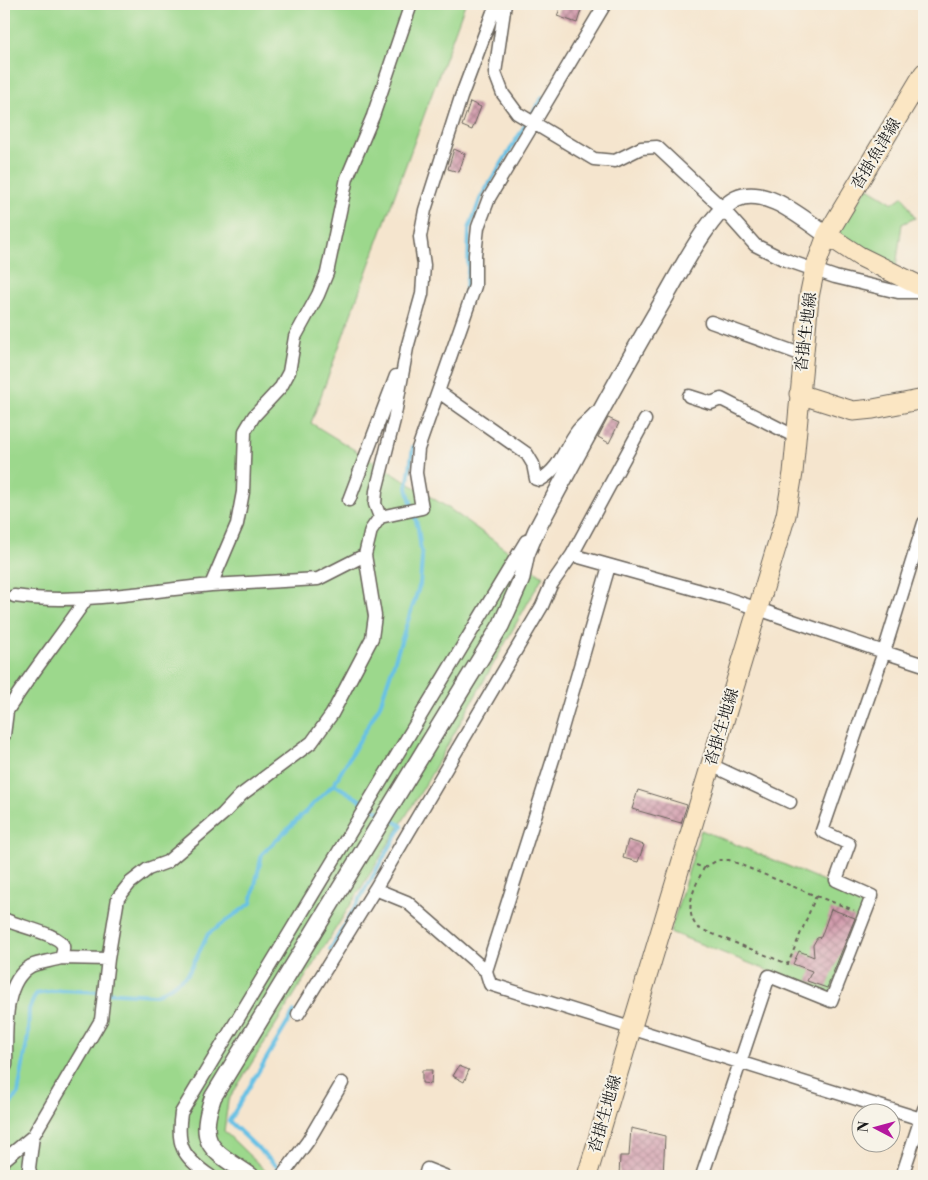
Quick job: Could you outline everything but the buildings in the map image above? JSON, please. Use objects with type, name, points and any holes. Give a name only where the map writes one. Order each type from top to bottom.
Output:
[{"type":"main road","name":"沓掛魚津線","points":[[815,268],[827,235],[924,73]]},
{"type":"main road","points":[[827,235],[859,256],[924,290]]},
{"type":"main road","name":"沓掛生地線","points":[[587,1176],[786,515],[796,437],[809,296],[815,268]]},
{"type":"main road","points":[[799,394],[853,411],[924,399]]},
{"type":"street","points":[[211,585],[237,524],[243,492],[245,431],[254,416],[281,387],[289,372],[294,337],[318,295],[327,274],[347,178],[373,116],[411,4]]},
{"type":"street","points":[[380,517],[376,504],[376,491],[394,420],[407,348],[422,294],[424,265],[420,236],[425,210],[461,97],[496,4]]},
{"type":"street","points":[[505,4],[495,73],[502,94],[516,113],[594,159],[615,161],[641,148],[657,147],[722,208],[755,244],[783,258],[815,268],[835,277],[898,292],[924,290]]},
{"type":"street","points":[[4,1160],[33,1136],[101,1020],[105,1003],[108,959],[118,898],[130,883],[148,869],[167,862],[223,814],[241,795],[312,742],[332,714],[372,638],[375,616],[365,555],[371,530],[380,517],[422,508],[416,473],[418,449],[475,286],[475,255],[478,227],[486,205],[504,170],[535,124],[605,4]]},
{"type":"street","points":[[251,1176],[216,1152],[207,1138],[205,1119],[213,1097],[501,625],[521,580],[526,556],[536,531],[602,406],[694,248],[722,208],[736,198],[752,196],[770,199],[827,235]]},
{"type":"street","points":[[711,322],[803,355]]},
{"type":"street","points":[[349,500],[407,348]]},
{"type":"street","points":[[439,392],[527,454],[534,464],[536,479],[540,480],[551,474],[563,458],[578,431],[602,406]]},
{"type":"street","points":[[689,396],[711,403],[721,399],[796,437]]},
{"type":"street","points":[[298,1014],[542,606],[551,585],[572,555],[644,420]]},
{"type":"street","points":[[702,1176],[769,976],[831,1001],[872,896],[836,880],[849,844],[822,831],[884,652],[924,523]]},
{"type":"street","points":[[210,1176],[197,1167],[184,1152],[178,1134],[181,1113],[513,561],[527,540],[536,531]]},
{"type":"street","points":[[14,596],[34,599],[87,598],[211,585],[318,579],[365,555]]},
{"type":"street","points":[[572,555],[758,609],[924,665]]},
{"type":"street","points":[[486,971],[554,756],[609,566]]},
{"type":"street","points":[[4,735],[6,712],[26,680],[60,638],[87,598]]},
{"type":"street","points":[[711,765],[790,802]]},
{"type":"street","points":[[374,888],[407,902],[486,971],[490,984],[739,1062],[923,1116],[902,1176]]},
{"type":"street","points":[[4,919],[20,927],[51,934],[59,940],[63,947],[61,958]]},
{"type":"street","points":[[4,1069],[6,1065],[6,1010],[16,982],[30,966],[61,958],[108,959]]},
{"type":"street","points":[[282,1176],[303,1148],[342,1083]]},
{"type":"street","points":[[30,1176],[29,1168],[33,1136]]},
{"type":"street","points":[[425,1176],[428,1169],[445,1176]]},
{"type":"path","points":[[682,859],[704,868]]},
{"type":"path","points":[[816,896],[788,964],[712,935],[698,928],[692,921],[691,899],[704,868],[718,860],[729,860],[857,911]]},
{"type":"green space","points":[[4,4],[465,4],[311,423],[447,507],[543,576],[424,787],[228,1101],[224,1131],[271,1176],[4,1176]]},
{"type":"green space","points":[[867,187],[893,203],[903,196],[915,218],[902,224],[896,267],[840,236],[840,231]]},
{"type":"green space","points":[[701,830],[867,899],[830,995],[670,932]]},
{"type":"waterway","points":[[464,301],[468,272],[469,229],[481,197],[542,98]]},
{"type":"waterway","points":[[4,1113],[18,1094],[28,1036],[29,1009],[36,994],[62,990],[156,995],[172,986],[188,974],[208,934],[251,903],[262,854],[334,784],[380,705],[420,584],[422,558],[418,528],[407,488],[413,447]]},
{"type":"waterway","points":[[334,784],[381,813]]},
{"type":"waterway","points":[[330,950],[402,826],[389,818]]},
{"type":"waterway","points":[[282,1171],[229,1121],[294,1012]]}]
